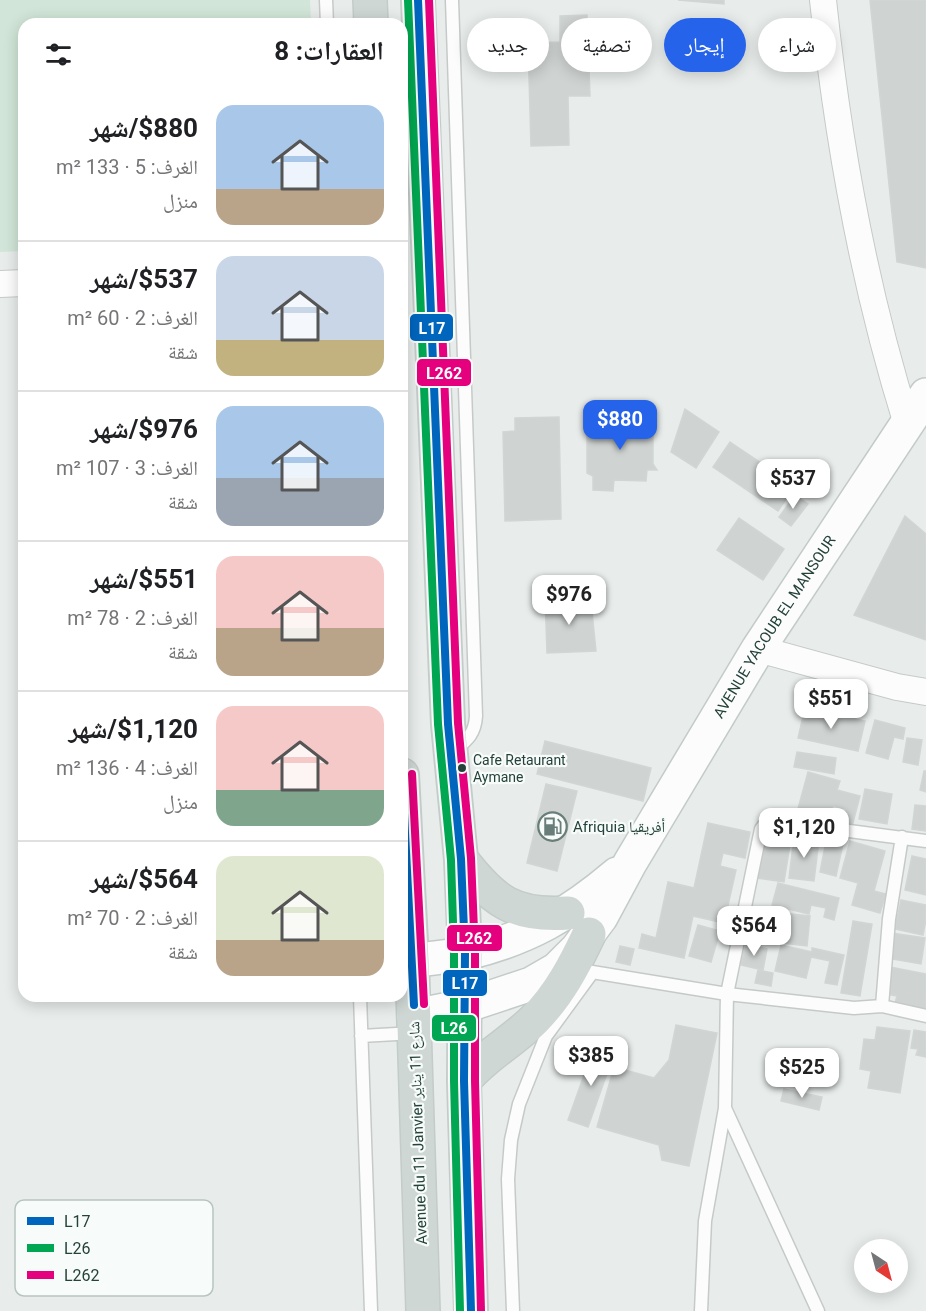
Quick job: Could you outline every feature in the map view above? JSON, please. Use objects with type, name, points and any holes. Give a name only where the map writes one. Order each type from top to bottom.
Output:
[{"type":"main road","points":[[370,0],[371,18]]},
{"type":"main road","points":[[418,0],[450,753],[461,859],[465,954],[464,1081],[471,1311]]},
{"type":"main road","name":"AVENUE YACOUB EL MANSOUR","points":[[414,1024],[515,990],[552,973],[568,959],[588,899],[630,863],[758,650],[926,394]]},
{"type":"main road","points":[[461,859],[488,890],[511,906],[530,913],[579,923],[582,970],[537,1016],[481,1062],[464,1081]]},
{"type":"main road","name":"Avenue du 11 Janvier شارع 11 يناير","points":[[408,887],[423,1311]]},
{"type":"main road","name":"AVENUE YACOUB EL MANSOUR","points":[[412,961],[465,954],[529,933],[579,923]]},
{"type":"street","points":[[823,0],[832,84],[865,262],[891,373],[907,424]]},
{"type":"street","points":[[0,284],[18,284]]},
{"type":"street","points":[[758,650],[897,687],[926,692]]},
{"type":"lane","points":[[326,0],[327,18]]},
{"type":"lane","points":[[450,753],[473,734],[476,726],[452,0]]},
{"type":"lane","points":[[701,1311],[705,1221],[725,1108],[727,994],[761,830],[767,821],[773,818],[811,826],[926,841]]},
{"type":"lane","points":[[882,1006],[889,919],[902,837]]},
{"type":"lane","points":[[513,1311],[508,1179],[511,1140],[519,1104],[546,1036],[582,970],[727,994],[854,1008],[882,1006],[926,1016]]},
{"type":"lane","points":[[360,1002],[371,1311]]},
{"type":"lane","points":[[361,1036],[414,1024]]},
{"type":"lane","points":[[725,1108],[818,1311]]},
{"type":"green space","points":[[0,0],[310,0],[311,18],[18,18],[18,251],[0,252]]},
{"type":"building","points":[[678,0],[724,0],[724,4]]},
{"type":"building","points":[[870,0],[926,0],[926,268],[897,262]]},
{"type":"building","points":[[587,15],[587,18],[561,18],[561,72],[589,72],[590,96],[568,96],[569,145],[531,146],[529,72],[549,72],[549,42],[560,42],[560,16]]},
{"type":"building","points":[[685,409],[719,432],[696,468],[671,452]]},
{"type":"building","points":[[559,417],[561,519],[505,521],[503,432],[515,431],[515,418]]},
{"type":"building","points":[[596,419],[653,419],[653,464],[657,470],[647,470],[646,481],[614,480],[613,491],[593,490],[593,476],[587,473],[587,429],[596,429]]},
{"type":"building","points":[[730,442],[795,486],[778,511],[713,467]]},
{"type":"building","points":[[795,495],[808,504],[791,526],[779,517]]},
{"type":"building","points":[[905,516],[926,534],[926,640],[854,615]]},
{"type":"building","points":[[739,518],[784,549],[763,580],[717,550]]},
{"type":"building","points":[[565,595],[591,602],[596,651],[547,653],[545,596],[563,601]]},
{"type":"building","points":[[805,708],[865,721],[858,751],[798,738]]},
{"type":"building","points":[[875,720],[905,728],[903,739],[894,737],[888,759],[866,753]]},
{"type":"building","points":[[907,738],[922,740],[918,765],[903,762]]},
{"type":"building","points":[[545,741],[651,768],[643,801],[537,774]]},
{"type":"building","points":[[797,752],[836,758],[834,774],[794,767]]},
{"type":"building","points":[[924,771],[926,771],[926,792],[920,790]]},
{"type":"building","points":[[808,772],[840,781],[837,790],[860,796],[852,826],[843,824],[846,809],[833,806],[828,825],[796,816]]},
{"type":"building","name":"Afriquia أفريقيا","points":[[546,784],[577,791],[557,871],[527,863]]},
{"type":"building","points":[[865,789],[892,794],[887,824],[859,819]]},
{"type":"building","points":[[915,805],[926,806],[926,831],[912,829]]},
{"type":"building","points":[[708,823],[750,832],[745,858],[723,853],[720,866],[736,870],[724,923],[693,916],[684,958],[639,948],[642,934],[656,938],[668,882],[694,888]]},
{"type":"building","points":[[764,835],[791,839],[784,882],[757,878]]},
{"type":"building","points":[[794,837],[819,840],[814,881],[789,878]]},
{"type":"building","points":[[826,841],[843,844],[836,876],[820,872]]},
{"type":"building","points":[[850,841],[885,851],[874,891],[886,894],[880,913],[852,905],[858,883],[840,878]]},
{"type":"building","points":[[912,856],[926,859],[926,895],[905,890]]},
{"type":"building","points":[[778,883],[839,898],[834,920],[824,917],[826,908],[811,905],[809,914],[772,905]]},
{"type":"building","points":[[901,900],[926,905],[923,935],[895,929]]},
{"type":"building","points":[[751,910],[810,916],[807,946],[748,939]]},
{"type":"building","points":[[853,921],[872,924],[860,996],[841,993]]},
{"type":"building","points":[[698,925],[720,931],[711,962],[689,956]]},
{"type":"building","points":[[891,933],[925,938],[921,964],[886,958]]},
{"type":"building","points":[[746,944],[767,949],[763,970],[741,965]]},
{"type":"building","points":[[781,945],[812,952],[812,948],[844,955],[837,985],[825,983],[830,961],[811,957],[806,978],[775,971]]},
{"type":"building","points":[[620,946],[634,949],[630,965],[616,962]]},
{"type":"building","points":[[890,967],[926,974],[926,1009],[895,1003],[897,996],[885,994]]},
{"type":"building","points":[[758,970],[773,973],[771,986],[755,983]]},
{"type":"building","points":[[676,1025],[717,1033],[689,1166],[662,1160],[659,1145],[597,1127],[614,1067],[654,1078],[669,1060]]},
{"type":"building","points":[[877,1027],[910,1031],[900,1093],[868,1088],[871,1071],[860,1069],[864,1039],[875,1040]]},
{"type":"building","points":[[914,1030],[926,1032],[926,1057],[916,1055],[918,1049],[911,1048]]},
{"type":"building","points":[[594,1047],[614,1054],[588,1127],[568,1120]]},
{"type":"building","points":[[780,1050],[793,1052],[788,1082],[776,1080]]},
{"type":"building","points":[[784,1089],[822,1097],[819,1110],[781,1101]]},
{"type":"transit line","name":"L26","points":[[408,0],[438,724],[451,860],[460,1311]]},
{"type":"transit line","name":"L17","points":[[418,0],[448,724],[461,859],[465,954],[464,1081],[471,1311]]},
{"type":"transit line","name":"L262","points":[[429,0],[458,723],[471,858],[475,954],[475,1081],[481,1311]]},
{"type":"transit line","name":"L262","points":[[412,774],[424,1004]]},
{"type":"transit line","name":"L17","points":[[408,890],[414,1005]]},
{"type":"place","name":"Cafe Retaurant Aymane","points":[[462,768]]},
{"type":"place","name":"Afriquia أفريقيا","points":[[552,827]]}]
